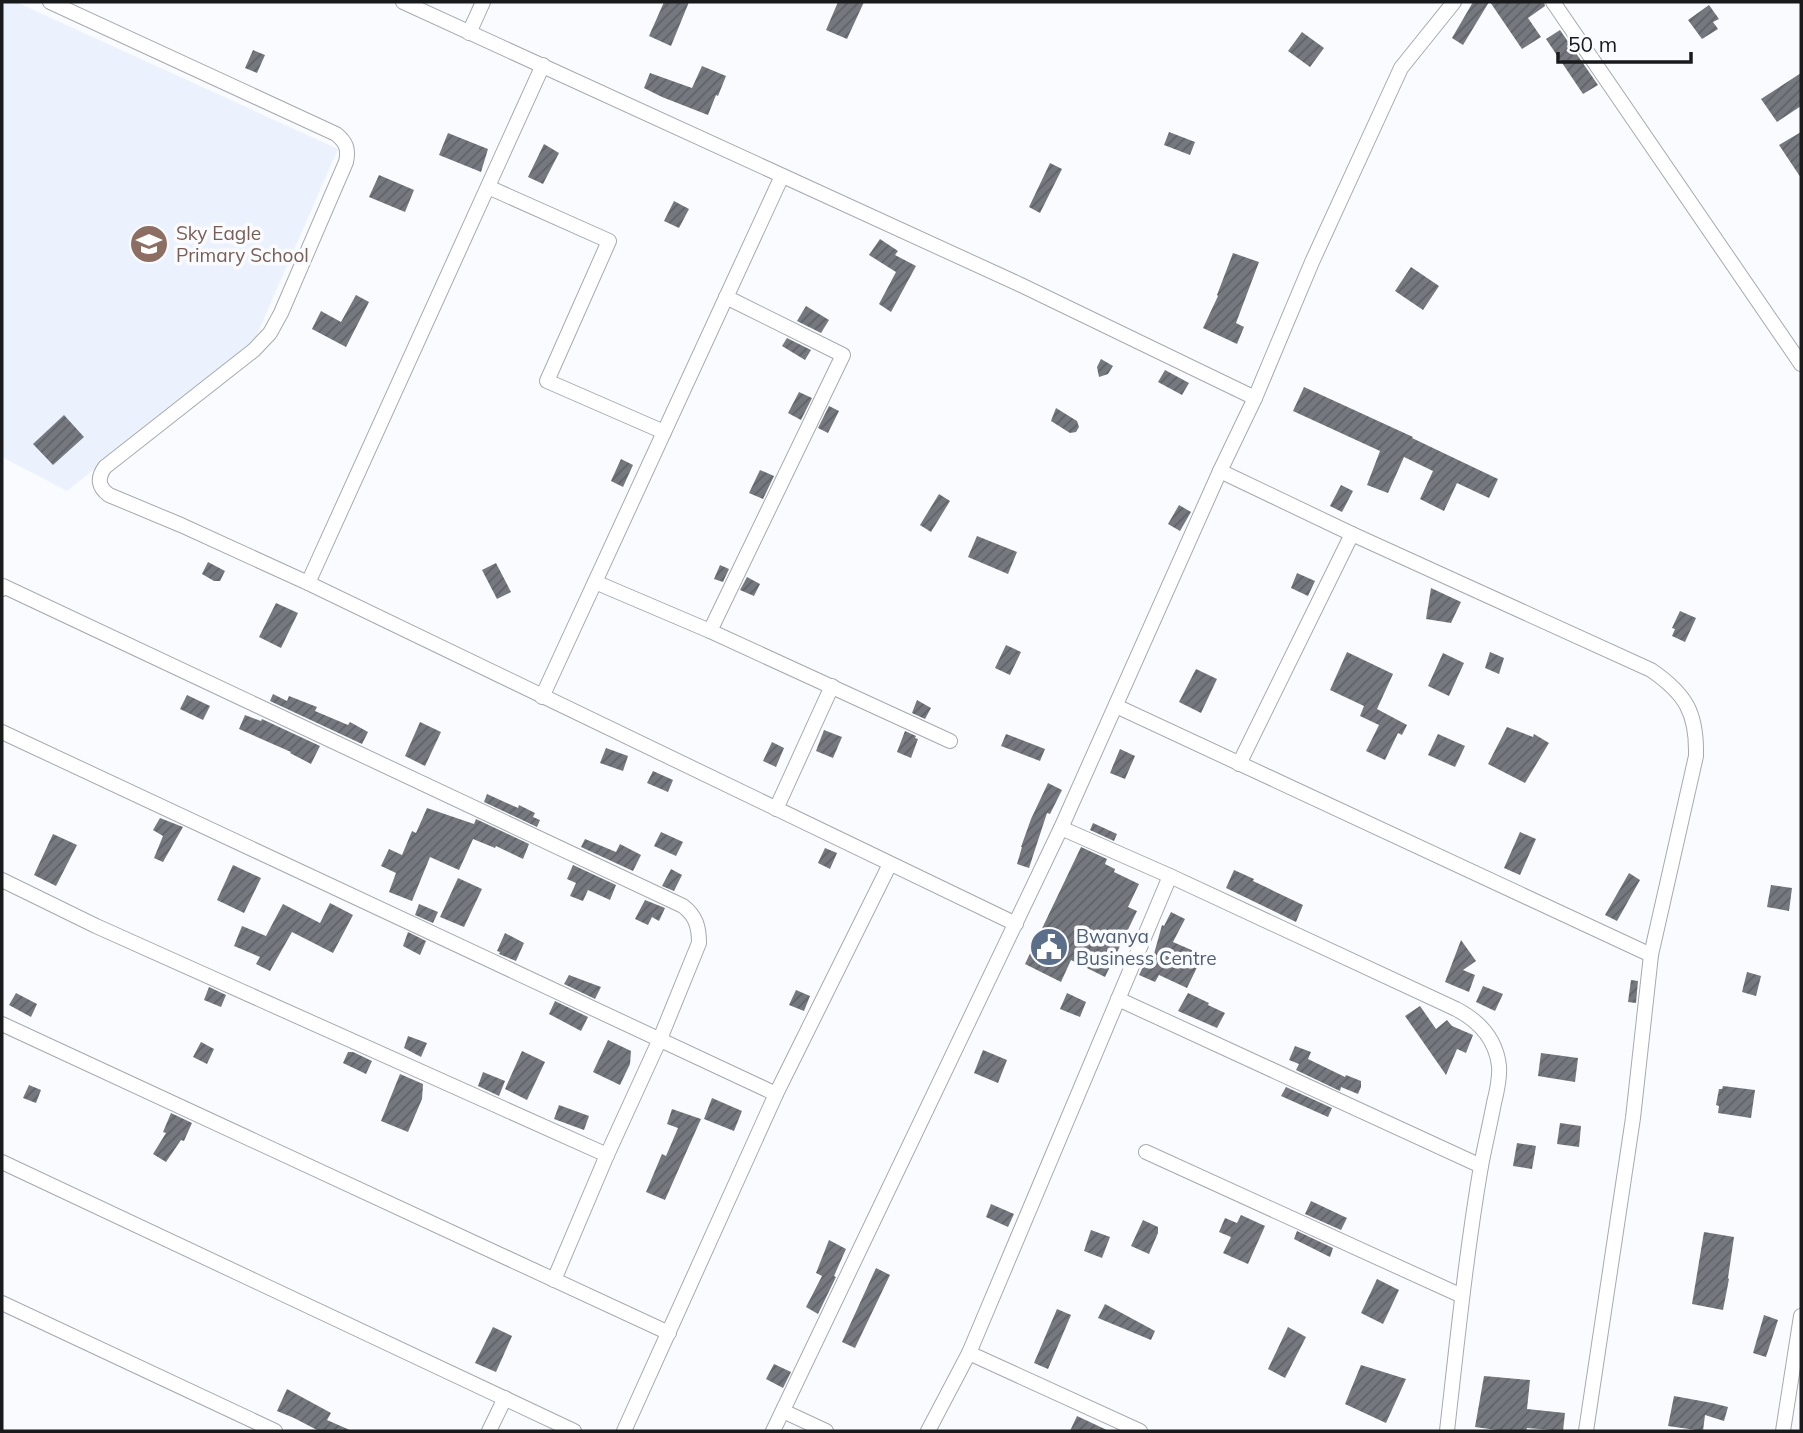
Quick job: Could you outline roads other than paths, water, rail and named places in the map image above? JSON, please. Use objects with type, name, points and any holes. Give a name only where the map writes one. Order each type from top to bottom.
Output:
[{"type":"street","points":[[50,2],[335,134],[347,146],[348,154],[278,320],[270,333],[254,350],[105,467],[100,474],[102,490],[108,495],[309,583],[1016,924]]},
{"type":"street","points":[[403,2],[1021,285],[1255,398]]},
{"type":"street","points":[[469,33],[483,2]]},
{"type":"street","points":[[773,1431],[1061,828],[1401,68],[1454,2]]},
{"type":"street","points":[[1553,2],[1801,365]]},
{"type":"street","points":[[309,583],[543,65]]},
{"type":"street","points":[[542,697],[782,176]]},
{"type":"street","points":[[488,187],[610,241],[547,381],[664,432]]},
{"type":"street","points":[[710,631],[843,355],[726,297]]},
{"type":"street","points":[[1220,471],[1651,670],[1669,682],[1689,709],[1696,735],[1696,756],[1651,955],[1633,1118],[1586,1431]]},
{"type":"street","points":[[1239,764],[1352,534]]},
{"type":"street","points":[[595,582],[710,631],[950,741]]},
{"type":"street","points":[[2,589],[3,586],[690,911],[699,930],[699,943],[660,1039],[554,1280]]},
{"type":"street","points":[[776,809],[832,686]]},
{"type":"street","points":[[1116,706],[1651,955]]},
{"type":"street","points":[[2,732],[776,1094]]},
{"type":"street","points":[[1061,828],[1456,1009],[1478,1023],[1492,1042],[1497,1054],[1498,1084],[1481,1166],[1462,1296],[1447,1431]]},
{"type":"street","points":[[625,1431],[776,1094],[890,864]]},
{"type":"street","points":[[928,1431],[969,1353],[1170,876]]},
{"type":"street","points":[[2,880],[96,926],[607,1155]]},
{"type":"street","points":[[1118,999],[1481,1166]]},
{"type":"street","points":[[2,1024],[669,1333]]},
{"type":"street","points":[[1146,1152],[1462,1296]]},
{"type":"street","points":[[2,1162],[574,1431]]},
{"type":"street","points":[[2,1303],[275,1431]]},
{"type":"street","points":[[1783,1431],[1801,1316]]},
{"type":"street","points":[[969,1353],[1140,1431]]},
{"type":"street","points":[[489,1431],[505,1398]]},
{"type":"street","points":[[783,1410],[826,1431]]},
{"type":"place","name":"Sky Eagle Primary School","points":[[149,244]]},
{"type":"place","name":"Bwanya Business Centre","points":[[1049,947]]}]
